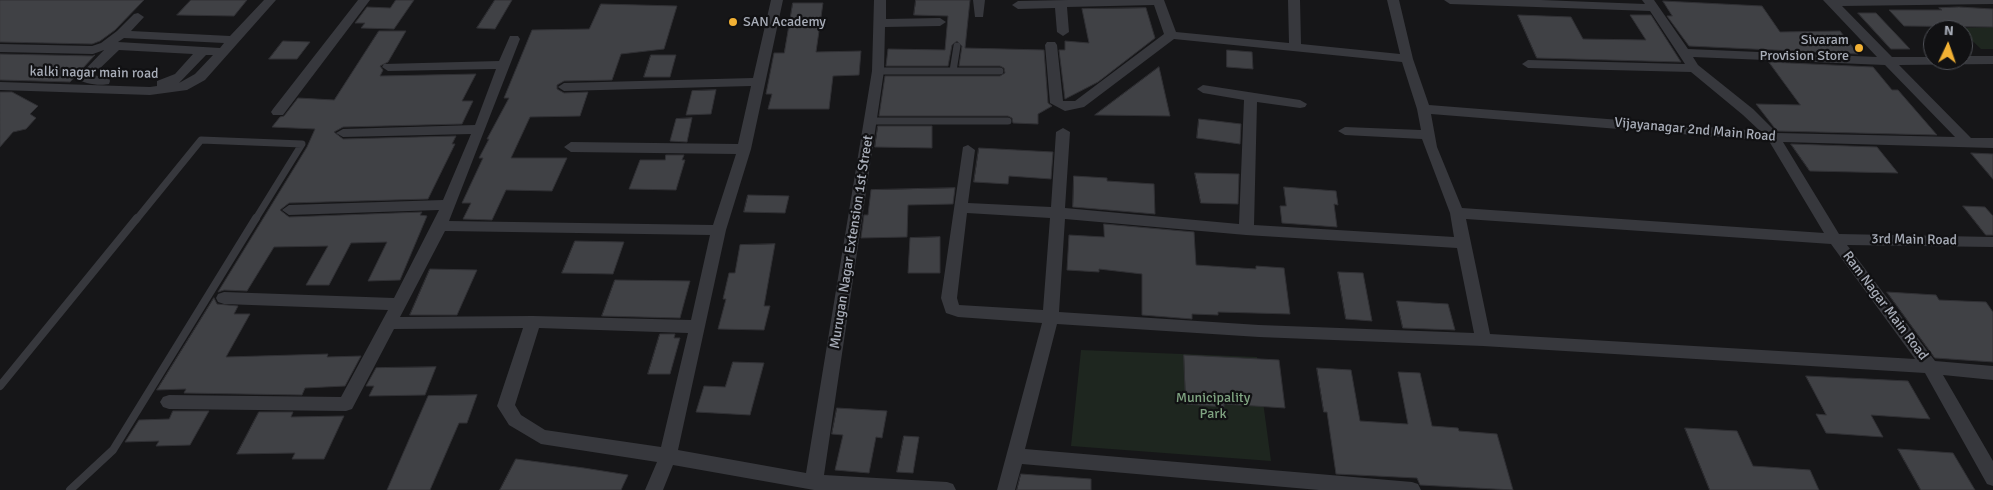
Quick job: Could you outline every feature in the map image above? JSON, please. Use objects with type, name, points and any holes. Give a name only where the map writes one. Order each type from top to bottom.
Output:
[{"type":"street","name":"kalki nagar main road","points":[[0,86],[118,86],[150,91],[182,87],[196,80],[224,52],[270,0]]},
{"type":"street","points":[[278,112],[364,0]]},
{"type":"street","points":[[654,490],[668,456],[719,230],[744,149],[777,0]]},
{"type":"street","name":"Murugan Nagar Extension 1st Street","points":[[814,482],[878,71],[881,23],[880,0]]},
{"type":"street","points":[[979,0],[979,14]]},
{"type":"street","points":[[1018,5],[1158,0],[1171,35]]},
{"type":"street","points":[[1294,0],[1295,48]]},
{"type":"street","points":[[1393,0],[1407,59],[1424,108],[1430,147],[1457,213],[1483,340]]},
{"type":"street","points":[[1450,0],[1651,4]]},
{"type":"street","points":[[1830,1],[1993,0]]},
{"type":"street","points":[[1830,1],[1886,61],[1967,142]]},
{"type":"street","points":[[1061,4],[1063,32]]},
{"type":"street","name":"Ram Nagar Main Road","points":[[1651,4],[1694,68],[1748,112],[1773,137],[1835,239],[1930,367],[1993,478]]},
{"type":"street","points":[[0,48],[93,50],[105,46],[121,34],[138,16]]},
{"type":"street","points":[[881,23],[940,22]]},
{"type":"street","points":[[121,34],[235,40]]},
{"type":"street","points":[[1051,45],[1057,103],[1065,107],[1079,104],[1090,97],[1171,35],[1407,59]]},
{"type":"street","points":[[169,402],[346,404],[440,226],[480,130],[514,39]]},
{"type":"street","points":[[203,50],[176,79],[168,84],[118,86],[83,78],[116,46],[203,50],[224,52]]},
{"type":"street","points":[[1685,53],[1886,61],[1993,60]]},
{"type":"street","points":[[1528,64],[1694,68]]},
{"type":"street","points":[[388,67],[504,65]]},
{"type":"street","points":[[176,79],[196,80]]},
{"type":"street","points":[[564,87],[758,82]]},
{"type":"street","points":[[1203,89],[1300,104]]},
{"type":"street","points":[[1246,230],[1251,96]]},
{"type":"street","name":"Vijayanagar 2nd Main Road","points":[[1424,108],[1773,137],[1993,143]]},
{"type":"street","points":[[343,133],[480,130]]},
{"type":"street","points":[[1345,131],[1428,135]]},
{"type":"street","points":[[1006,490],[1051,317],[1063,132]]},
{"type":"street","points":[[571,147],[744,149]]},
{"type":"street","points":[[968,150],[949,298],[952,309],[964,312],[1259,331],[1483,340],[1930,367],[1993,373]]},
{"type":"street","points":[[289,210],[449,205]]},
{"type":"street","points":[[961,208],[1059,214],[1246,230],[1464,243]]},
{"type":"street","name":"3rd Main Road","points":[[1457,213],[1835,239],[1993,242]]},
{"type":"street","points":[[440,226],[719,230]]},
{"type":"street","points":[[224,298],[400,304]]},
{"type":"street","points":[[533,322],[506,406],[515,420],[541,437],[668,456],[814,482],[948,490]]},
{"type":"street","points":[[390,323],[533,322],[698,327]]},
{"type":"street","points":[[1015,456],[1412,490]]},
{"type":"lane","points":[[953,71],[956,46]]},
{"type":"lane","points":[[878,71],[1000,71]]},
{"type":"lane","points":[[870,121],[1008,121]]},
{"type":"lane","points":[[0,386],[201,140],[302,144],[113,450],[70,490]]},
{"type":"green space","points":[[1993,27],[1993,49],[1981,49],[1973,41],[1973,28]]},
{"type":"green space","name":"Municipality Park","points":[[1081,350],[1257,357],[1271,461],[1071,446]]},
{"type":"building","points":[[0,0],[144,0],[115,30],[100,41],[92,44],[0,42]]},
{"type":"building","points":[[191,0],[247,0],[234,16],[177,15]]},
{"type":"building","points":[[396,0],[414,0],[394,29],[361,28],[365,23],[355,23],[367,7],[390,8]]},
{"type":"building","points":[[495,0],[512,0],[495,29],[477,28]]},
{"type":"building","points":[[916,0],[970,0],[965,48],[1044,50],[1048,103],[1052,106],[1038,114],[1038,124],[1013,123],[1012,118],[1008,116],[879,116],[885,76],[1000,76],[1005,73],[1004,68],[1000,66],[959,66],[962,46],[957,41],[952,45],[948,66],[886,66],[888,49],[945,50],[948,16],[914,15]]},
{"type":"building","points":[[1663,1],[1762,6],[1780,32],[1840,31],[1858,54],[1689,46],[1667,16],[1672,16]]},
{"type":"building","points":[[793,3],[823,3],[816,52],[861,51],[859,75],[833,76],[829,109],[768,109],[772,94],[766,94],[774,53],[784,53]]},
{"type":"building","points":[[601,4],[677,6],[664,49],[621,54],[612,80],[564,81],[557,85],[557,89],[564,93],[588,92],[580,116],[530,117],[511,158],[567,158],[552,191],[506,190],[492,220],[463,219],[471,203],[462,203],[483,158],[479,158],[489,139],[487,139],[509,98],[504,98],[532,30],[589,29]]},
{"type":"building","points":[[1146,8],[1155,38],[1098,82],[1065,99],[1059,50],[1065,50],[1065,41],[1089,43],[1082,9]]},
{"type":"building","points":[[1939,8],[1993,9],[1993,27],[1973,27],[1973,20],[1923,20],[1923,26],[1904,26],[1889,10],[1942,10]]},
{"type":"building","points":[[1858,13],[1876,13],[1910,49],[1891,49]]},
{"type":"building","points":[[1518,15],[1571,17],[1583,39],[1646,40],[1630,15],[1651,15],[1681,62],[1537,58]]},
{"type":"building","points":[[379,31],[406,31],[388,62],[380,66],[383,70],[380,76],[476,74],[462,101],[473,101],[462,124],[343,127],[334,132],[343,139],[456,136],[452,144],[455,144],[428,199],[289,203],[280,210],[289,217],[422,212],[420,215],[427,216],[400,280],[368,281],[387,242],[351,243],[329,285],[306,285],[328,246],[274,247],[247,291],[224,290],[218,292],[307,147],[315,129],[272,127],[280,117],[284,116],[298,98],[334,100]]},
{"type":"building","points":[[283,41],[310,42],[297,59],[269,59]]},
{"type":"building","points":[[1227,50],[1252,52],[1253,69],[1227,67]]},
{"type":"building","points":[[0,54],[95,55],[70,82],[0,80]]},
{"type":"building","points":[[651,55],[676,55],[670,77],[644,77]]},
{"type":"building","points":[[1769,62],[1873,67],[1892,90],[1898,90],[1937,135],[1777,131],[1756,104],[1800,105]]},
{"type":"building","points":[[1159,67],[1170,116],[1095,115]]},
{"type":"building","points":[[716,90],[711,114],[686,115],[692,91]]},
{"type":"building","points":[[0,92],[12,92],[38,106],[30,114],[36,118],[26,129],[13,132],[0,147]]},
{"type":"building","points":[[692,118],[687,142],[670,141],[676,119]]},
{"type":"building","points":[[1199,119],[1241,124],[1240,144],[1197,138]]},
{"type":"building","points":[[878,126],[932,126],[932,148],[875,147]]},
{"type":"building","points":[[1791,144],[1877,147],[1898,173],[1810,171]]},
{"type":"building","points":[[979,148],[1053,152],[1051,179],[1009,176],[1008,184],[974,182]]},
{"type":"building","points":[[1971,153],[1993,154],[1993,179]]},
{"type":"building","points":[[666,155],[684,155],[682,160],[685,160],[676,190],[629,189],[640,160],[665,160]]},
{"type":"building","points":[[1195,173],[1239,174],[1238,204],[1201,203]]},
{"type":"building","points":[[1074,176],[1107,178],[1107,181],[1154,184],[1155,214],[1073,207]]},
{"type":"building","points":[[1284,187],[1336,191],[1338,205],[1334,204],[1337,227],[1282,223],[1280,206],[1286,206]]},
{"type":"building","points":[[955,188],[953,204],[908,205],[907,237],[861,238],[864,215],[868,215],[871,190]]},
{"type":"building","points":[[748,195],[789,196],[785,213],[744,212]]},
{"type":"building","points":[[1963,206],[1985,207],[1993,216],[1993,235],[1986,235]]},
{"type":"building","points":[[1104,224],[1194,232],[1196,265],[1256,269],[1256,266],[1284,268],[1290,314],[1218,312],[1218,315],[1192,314],[1192,319],[1142,315],[1142,274],[1099,269],[1099,272],[1067,270],[1069,235],[1104,237]]},
{"type":"building","points":[[940,237],[940,273],[908,273],[910,238]]},
{"type":"building","points":[[575,241],[624,242],[613,274],[562,273]]},
{"type":"building","points":[[775,244],[764,306],[770,306],[764,330],[718,329],[726,299],[723,299],[729,273],[735,273],[740,245]]},
{"type":"building","points":[[430,269],[477,270],[457,315],[410,315]]},
{"type":"building","points":[[1338,272],[1363,273],[1372,321],[1346,319]]},
{"type":"building","points":[[615,280],[690,281],[680,318],[602,316]]},
{"type":"building","points":[[1887,292],[1936,295],[1939,300],[1986,302],[1993,312],[1993,362],[1935,358]]},
{"type":"building","points":[[214,298],[217,304],[238,306],[234,314],[250,314],[226,357],[328,354],[327,357],[361,356],[345,386],[305,388],[302,395],[184,393],[186,389],[157,390]]},
{"type":"building","points":[[1397,301],[1448,304],[1455,330],[1403,328]]},
{"type":"building","points":[[660,334],[675,334],[674,338],[680,338],[670,374],[648,374]]},
{"type":"building","points":[[1184,355],[1279,360],[1285,408],[1224,404],[1224,407],[1186,404]]},
{"type":"building","points":[[733,362],[764,363],[750,415],[696,412],[704,386],[725,387]]},
{"type":"building","points":[[436,367],[425,395],[369,396],[374,386],[366,386],[376,368]]},
{"type":"building","points":[[1317,368],[1351,370],[1360,421],[1407,424],[1398,372],[1420,373],[1432,426],[1458,428],[1459,431],[1497,434],[1513,490],[1420,485],[1417,478],[1336,474],[1327,412],[1324,412]]},
{"type":"building","points":[[1806,376],[1908,381],[1930,419],[1871,415],[1883,437],[1826,433],[1816,414],[1826,415]]},
{"type":"building","points":[[477,395],[467,423],[459,423],[430,490],[387,490],[428,396]]},
{"type":"building","points":[[837,408],[887,411],[882,438],[876,437],[869,473],[835,470],[843,435],[832,434]]},
{"type":"building","points":[[173,411],[209,411],[190,445],[156,446],[159,441],[125,442],[139,420],[169,419]]},
{"type":"building","points":[[259,412],[293,412],[291,417],[344,416],[324,459],[292,459],[295,453],[237,454]]},
{"type":"building","points":[[1685,428],[1737,431],[1753,466],[1810,470],[1819,490],[1710,490]]},
{"type":"building","points":[[904,436],[919,437],[913,473],[897,472]]},
{"type":"building","points":[[1898,449],[1953,453],[1975,490],[1921,490]]},
{"type":"building","points":[[516,459],[628,475],[621,490],[500,490]]},
{"type":"building","points":[[1021,474],[1091,479],[1091,490],[1017,490]]},
{"type":"place","name":"SAN Academy","points":[[733,22]]},
{"type":"place","name":"Sivaram Provision Store","points":[[1859,48]]}]
